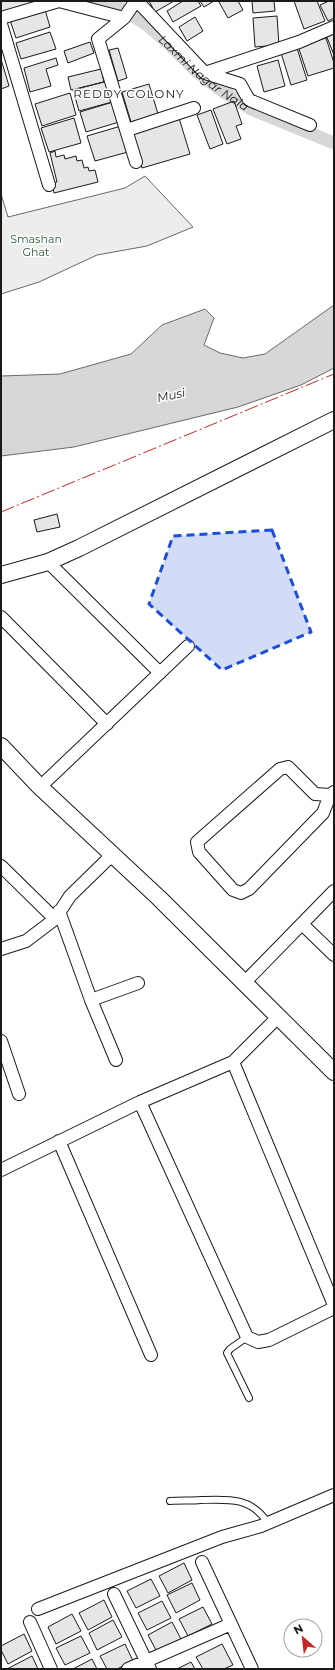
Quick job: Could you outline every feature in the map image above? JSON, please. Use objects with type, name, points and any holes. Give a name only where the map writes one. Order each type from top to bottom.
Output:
[{"type":"street","points":[[1,18],[59,1],[124,18]]},
{"type":"street","points":[[136,162],[98,39],[124,18],[138,2],[205,73],[240,84],[250,100],[310,125]]},
{"type":"street","points":[[1,24],[49,185]]},
{"type":"street","points":[[205,73],[299,42],[334,27]]},
{"type":"street","points":[[126,130],[194,108]]},
{"type":"street","points":[[1,575],[48,562],[79,548],[334,420]]},
{"type":"street","points":[[48,562],[160,672]]},
{"type":"street","points":[[1,617],[106,724]]},
{"type":"street","points":[[40,787],[188,646]]},
{"type":"street","points":[[1,746],[40,787],[245,982],[334,1072]]},
{"type":"street","points":[[288,767],[315,794],[332,794],[323,813],[249,889],[241,893],[233,890],[199,852],[197,842],[280,769],[288,767]]},
{"type":"street","points":[[1,949],[26,941],[57,915],[70,896],[112,855]]},
{"type":"street","points":[[1,866],[57,915],[116,1060]]},
{"type":"street","points":[[245,982],[334,891]]},
{"type":"street","points":[[302,924],[334,955]]},
{"type":"street","points":[[91,1000],[138,983]]},
{"type":"street","points":[[1,1170],[140,1102],[233,1062],[279,1016]]},
{"type":"street","points":[[1,1041],[19,1094]]},
{"type":"street","points":[[140,1102],[247,1337],[258,1342],[269,1340],[334,1306],[233,1062]]},
{"type":"street","points":[[59,1141],[151,1355]]},
{"type":"street","points":[[38,1609],[222,1537],[268,1523],[334,1495]]},
{"type":"street","points":[[202,1562],[252,1669]]},
{"type":"street","points":[[114,1594],[149,1665]]},
{"type":"street","points":[[30,1622],[51,1669]]},
{"type":"street","points":[[128,1669],[149,1665],[231,1624]]},
{"type":"lane","points":[[247,1337],[230,1349],[227,1354],[249,1398]]},
{"type":"lane","points":[[170,1501],[222,1499],[242,1502],[254,1508],[268,1523]]},
{"type":"highlighted area","points":[[272,530],[311,632],[222,670],[149,604],[173,536]]},
{"type":"shaded area","name":"Smashan Ghat","points":[[145,176],[193,227],[147,246],[97,255],[39,282],[1,294],[1,194],[8,217],[125,188]]},
{"type":"water","name":"Musi","points":[[334,305],[334,368],[301,385],[238,407],[74,447],[1,456],[1,376],[60,374],[131,354],[162,325],[205,309],[214,318],[204,345],[220,353],[243,358],[265,354]]},
{"type":"building","points":[[1,1],[43,1],[1,15]]},
{"type":"building","points":[[149,1],[174,1],[155,12]]},
{"type":"building","points":[[183,1],[198,1],[201,6],[173,22],[167,11]]},
{"type":"building","points":[[200,1],[214,1],[204,7]]},
{"type":"building","points":[[238,1],[243,10],[228,18],[219,2]]},
{"type":"building","points":[[252,1],[274,1],[275,11],[253,13]]},
{"type":"building","points":[[294,1],[317,1],[325,21],[304,29]]},
{"type":"building","points":[[329,1],[334,1],[334,18],[328,21],[320,5]]},
{"type":"building","points":[[44,6],[50,27],[16,38],[9,17]]},
{"type":"building","points":[[277,16],[279,45],[255,47],[253,18]]},
{"type":"building","points":[[195,17],[203,31],[187,41],[179,27]]},
{"type":"building","points":[[50,32],[56,49],[21,59],[16,43]]},
{"type":"building","points":[[334,32],[334,55],[326,35]]},
{"type":"building","points":[[326,38],[334,63],[334,68],[308,76],[298,46]]},
{"type":"building","points":[[90,42],[94,53],[68,63],[64,51]]},
{"type":"building","points":[[118,48],[127,78],[118,81],[109,50]]},
{"type":"building","points":[[297,48],[307,80],[291,85],[281,53]]},
{"type":"building","points":[[56,58],[58,65],[46,69],[51,86],[30,92],[24,68]]},
{"type":"building","points":[[1,59],[9,86],[1,89]]},
{"type":"building","points":[[278,60],[285,86],[264,92],[257,66]]},
{"type":"building","points":[[101,69],[104,82],[71,90],[68,77]]},
{"type":"building","points":[[107,81],[112,102],[79,111],[73,90]]},
{"type":"building","points":[[149,84],[158,114],[131,122],[122,92]]},
{"type":"building","points":[[70,93],[76,115],[42,126],[35,104]]},
{"type":"building","points":[[234,101],[242,124],[236,126],[241,139],[227,144],[213,109]]},
{"type":"building","points":[[113,102],[119,122],[86,132],[80,112]]},
{"type":"building","points":[[211,110],[223,144],[210,149],[197,115]]},
{"type":"building","points":[[74,118],[81,143],[49,152],[41,128]]},
{"type":"building","points":[[179,118],[190,154],[142,168],[131,133]]},
{"type":"building","points":[[121,126],[128,152],[95,161],[87,136]]},
{"type":"building","points":[[55,151],[56,157],[64,155],[65,159],[76,156],[77,161],[82,160],[84,168],[88,167],[89,171],[95,170],[98,182],[54,193],[52,183],[57,182],[50,153]]},
{"type":"building","points":[[57,514],[60,527],[37,532],[34,520]]},
{"type":"building","points":[[184,1563],[192,1580],[168,1593],[159,1576]]},
{"type":"building","points":[[151,1579],[160,1596],[136,1608],[127,1591]]},
{"type":"building","points":[[192,1583],[200,1600],[176,1613],[167,1595]]},
{"type":"building","points":[[104,1600],[112,1617],[88,1630],[79,1613]]},
{"type":"building","points":[[162,1601],[171,1618],[147,1630],[138,1613]]},
{"type":"building","points":[[203,1607],[212,1624],[188,1636],[179,1619]]},
{"type":"building","points":[[72,1614],[81,1631],[56,1644],[48,1627]]},
{"type":"building","points":[[113,1620],[122,1637],[97,1650],[89,1633]]},
{"type":"building","points":[[172,1622],[181,1639],[157,1652],[148,1635]]},
{"type":"building","points":[[24,1634],[32,1651],[8,1664],[1,1650],[1,1646]]},
{"type":"building","points":[[81,1636],[90,1653],[65,1665],[56,1648]]},
{"type":"building","points":[[125,1644],[133,1661],[117,1669],[107,1669],[100,1656]]},
{"type":"building","points":[[222,1644],[233,1665],[224,1669],[203,1669],[196,1657]]},
{"type":"building","points":[[32,1656],[38,1669],[7,1669]]},
{"type":"building","points":[[92,1659],[97,1669],[73,1669]]},
{"type":"building","points":[[191,1662],[195,1669],[177,1669]]},
{"type":"waterway","name":"Laxmi Nagar Nala","points":[[77,1],[120,8],[146,24],[167,42],[194,69],[221,90],[251,109],[334,143]]},
{"type":"power","points":[[1,512],[334,374]]},
{"type":"district","name":"REDDY COLONY","points":[[129,93]]}]
